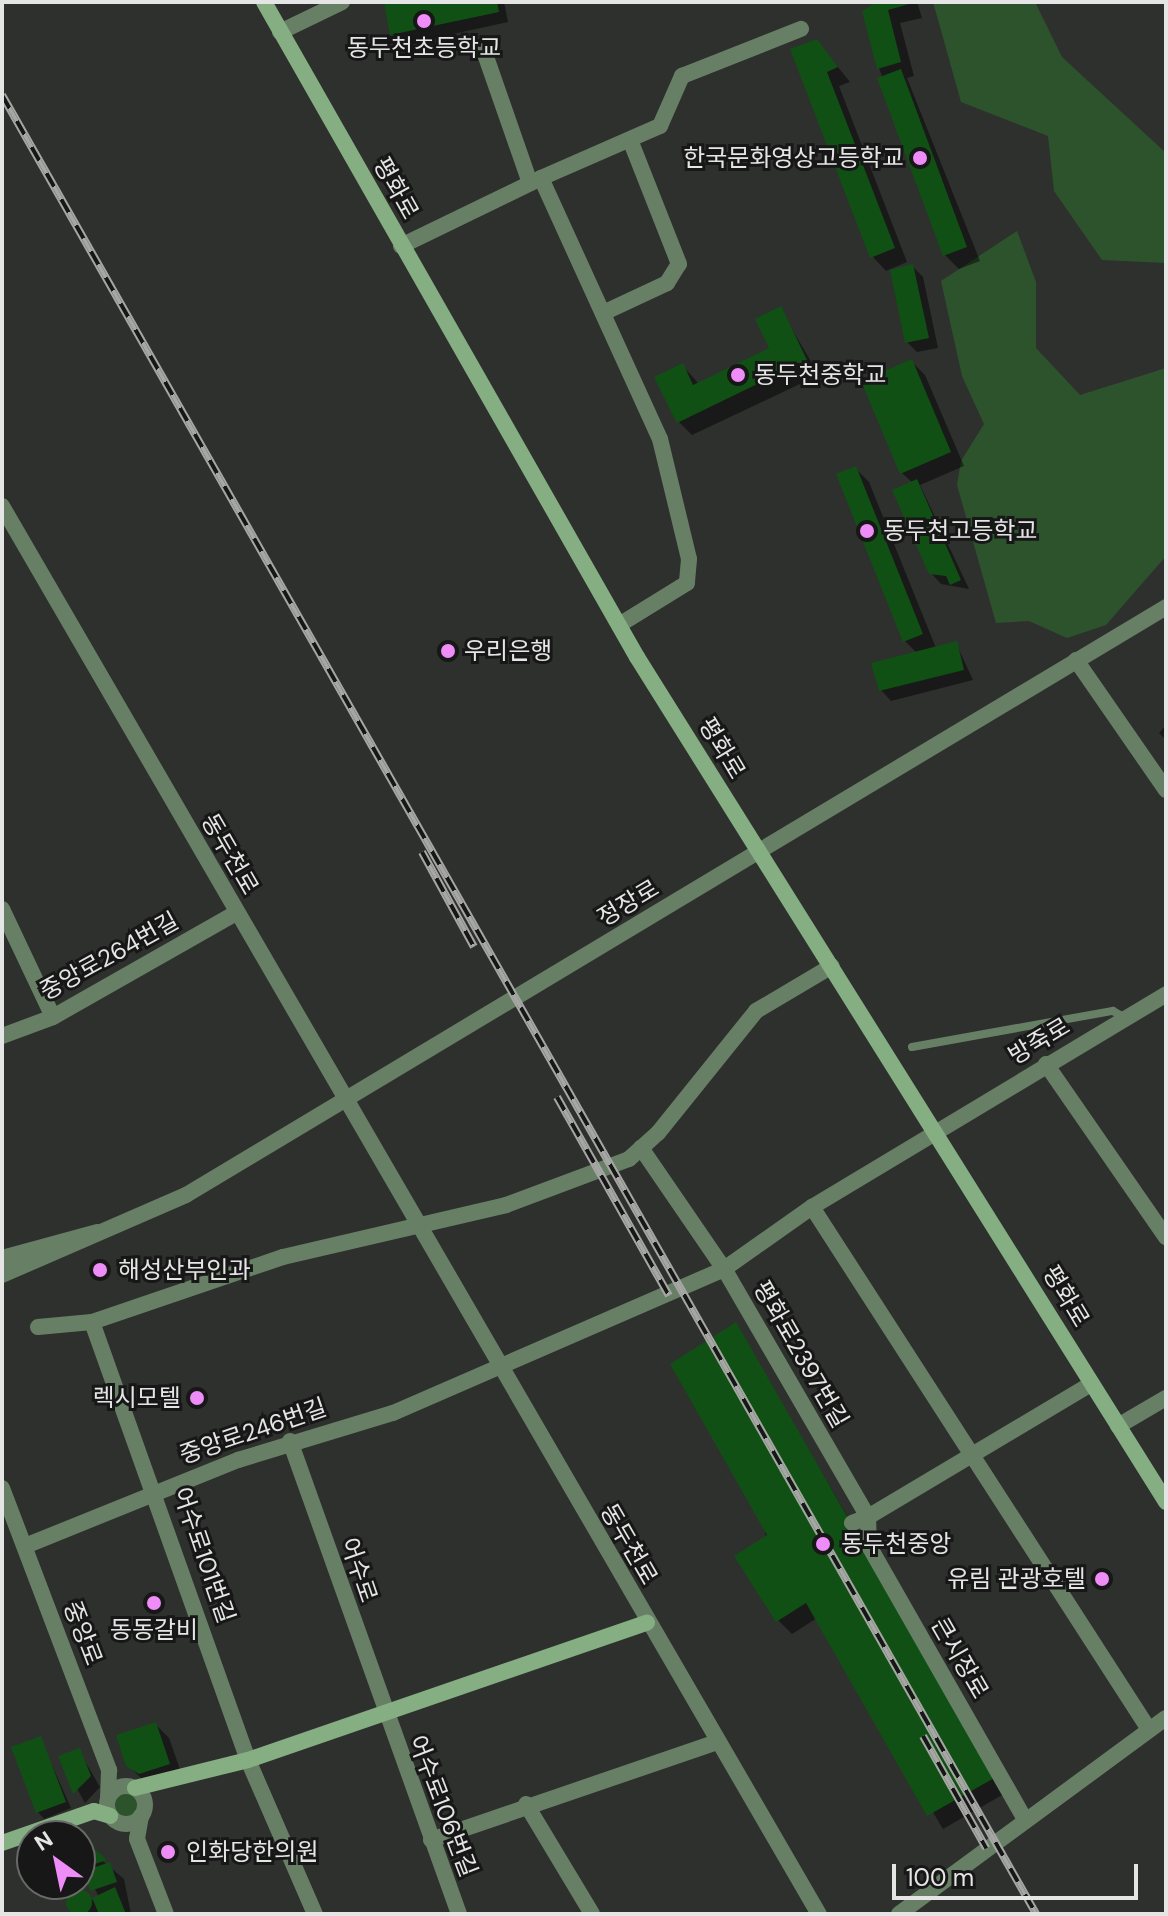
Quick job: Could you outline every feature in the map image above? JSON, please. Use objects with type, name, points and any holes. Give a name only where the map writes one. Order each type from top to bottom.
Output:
[{"type":"main road","name":"평화로","points":[[264,2],[619,625],[757,852],[938,1132],[1166,1502]]},
{"type":"main road","points":[[135,1788],[147,1802],[248,1760],[647,1623]]},
{"type":"main road","points":[[2,1843],[108,1817],[108,1797]]},
{"type":"street","points":[[280,32],[342,2]]},
{"type":"street","points":[[401,246],[535,181],[631,142],[660,126],[682,76],[801,29]]},
{"type":"street","points":[[484,51],[535,181],[603,313],[660,439],[689,559],[687,583],[619,625]]},
{"type":"street","points":[[603,313],[667,283],[679,264],[631,142]]},
{"type":"street","name":"동두천로","points":[[2,506],[714,1743],[819,1914]]},
{"type":"street","name":"정장로","points":[[2,1275],[186,1195],[1166,607]]},
{"type":"street","points":[[1076,660],[1166,790]]},
{"type":"street","points":[[2,909],[53,1017]]},
{"type":"street","name":"중앙로264번길","points":[[2,1036],[53,1017],[236,913]]},
{"type":"street","points":[[38,1327],[92,1322],[283,1257],[506,1205],[641,1148],[756,1011],[832,966]]},
{"type":"street","name":"방죽로","points":[[938,1132],[1166,994]]},
{"type":"street","points":[[1046,1064],[1166,1237]]},
{"type":"street","name":"평화로2397번길","points":[[860,1520],[724,1269],[812,1207],[938,1132]]},
{"type":"street","points":[[500,1370],[724,1269],[641,1148]]},
{"type":"street","points":[[812,1207],[971,1458],[1148,1728]]},
{"type":"street","points":[[2,1258],[70,1234],[108,1231]]},
{"type":"street","name":"어수로101번길","points":[[92,1322],[157,1490],[248,1760],[315,1914]]},
{"type":"street","name":"중앙로246번길","points":[[25,1546],[157,1490],[290,1441],[393,1413],[500,1370]]},
{"type":"street","points":[[860,1520],[971,1458],[1091,1384]]},
{"type":"street","points":[[1118,1426],[1166,1398]]},
{"type":"street","name":"어수로","points":[[290,1441],[383,1715]]},
{"type":"street","name":"중앙로","points":[[2,1488],[109,1770],[108,1797]]},
{"type":"street","name":"큰시장로","points":[[860,1520],[869,1546],[1025,1820]]},
{"type":"street","name":"어수로106번길","points":[[383,1715],[459,1914]]},
{"type":"street","points":[[899,1914],[1148,1728],[1166,1718]]},
{"type":"street","points":[[431,1840],[526,1804],[714,1743]]},
{"type":"street","points":[[109,1770],[135,1788]]},
{"type":"street","points":[[108,1797],[120,1786],[135,1788]]},
{"type":"street","points":[[108,1817],[147,1802]]},
{"type":"street","points":[[137,1839],[147,1802]]},
{"type":"street","points":[[526,1804],[592,1914]]},
{"type":"street","points":[[108,1817],[137,1839],[166,1914]]},
{"type":"lane","points":[[912,1047],[1113,1011],[1125,1018]]},
{"type":"green space","points":[[933,2],[1035,2],[1062,57],[1166,153],[1166,263],[1102,260],[1054,191],[1048,136],[961,102]]},
{"type":"green space","points":[[1017,231],[1036,282],[1036,348],[1080,395],[1166,368],[1166,556],[1106,625],[1067,638],[1029,621],[996,623],[957,485],[961,461],[984,424],[962,376],[941,281]]},
{"type":"green space","points":[[127,1789],[138,1794],[143,1805],[138,1816],[127,1821],[116,1816],[111,1805],[116,1794]]},
{"type":"building","name":"동두천초등학교","points":[[497,2],[499,12],[390,35],[384,3]]},
{"type":"building","points":[[877,2],[913,3],[888,10],[901,62],[877,69],[862,11]]},
{"type":"building","points":[[817,39],[838,67],[827,72],[895,248],[870,258],[790,49]]},
{"type":"building","points":[[901,69],[967,247],[943,256],[877,78]]},
{"type":"building","points":[[913,264],[929,338],[905,343],[890,270]]},
{"type":"building","points":[[781,306],[807,360],[677,423],[654,377],[683,363],[693,385],[769,348],[755,319]]},
{"type":"building","points":[[912,359],[951,452],[900,474],[861,381]]},
{"type":"building","points":[[856,466],[923,634],[903,642],[836,474]]},
{"type":"building","points":[[917,479],[961,580],[950,585],[946,576],[929,574],[892,490]]},
{"type":"building","points":[[957,641],[964,670],[879,691],[871,663]]},
{"type":"building","points":[[736,1322],[996,1777],[927,1816],[806,1603],[776,1622],[734,1556],[767,1535],[670,1364]]},
{"type":"building","points":[[156,1722],[170,1764],[139,1774],[126,1766],[116,1735]]},
{"type":"building","points":[[41,1736],[66,1802],[36,1813],[11,1747]]},
{"type":"building","points":[[80,1748],[91,1776],[73,1794],[58,1756]]},
{"type":"building","points":[[96,1851],[98,1852],[107,1860],[96,1864]]},
{"type":"building","points":[[110,1862],[117,1882],[96,1889],[96,1867]]},
{"type":"building","points":[[115,1887],[126,1914],[99,1914],[93,1900],[96,1900],[96,1896]]},
{"type":"building","points":[[66,1900],[92,1900],[88,1911],[79,1915],[70,1911],[66,1902]]},
{"type":"railway","points":[[2,95],[1036,1914]]},
{"type":"railway","points":[[422,852],[474,947]]},
{"type":"railway","points":[[557,1097],[669,1296]]},
{"type":"railway","points":[[923,1736],[986,1848]]},
{"type":"place","name":"동두천초등학교","points":[[424,21]]},
{"type":"place","name":"한국문화영상고등학교","points":[[920,158]]},
{"type":"place","name":"동두천중학교","points":[[738,375]]},
{"type":"place","name":"동두천고등학교","points":[[867,531]]},
{"type":"place","name":"우리은행","points":[[448,651]]},
{"type":"place","name":"해성산부인과","points":[[100,1270]]},
{"type":"place","name":"렉시모텔","points":[[197,1398]]},
{"type":"place","name":"동두천중앙","points":[[823,1544]]},
{"type":"place","name":"유림 관광호텔","points":[[1102,1579]]},
{"type":"place","name":"동동갈비","points":[[154,1603]]},
{"type":"place","name":"인화당한의원","points":[[168,1852]]}]
